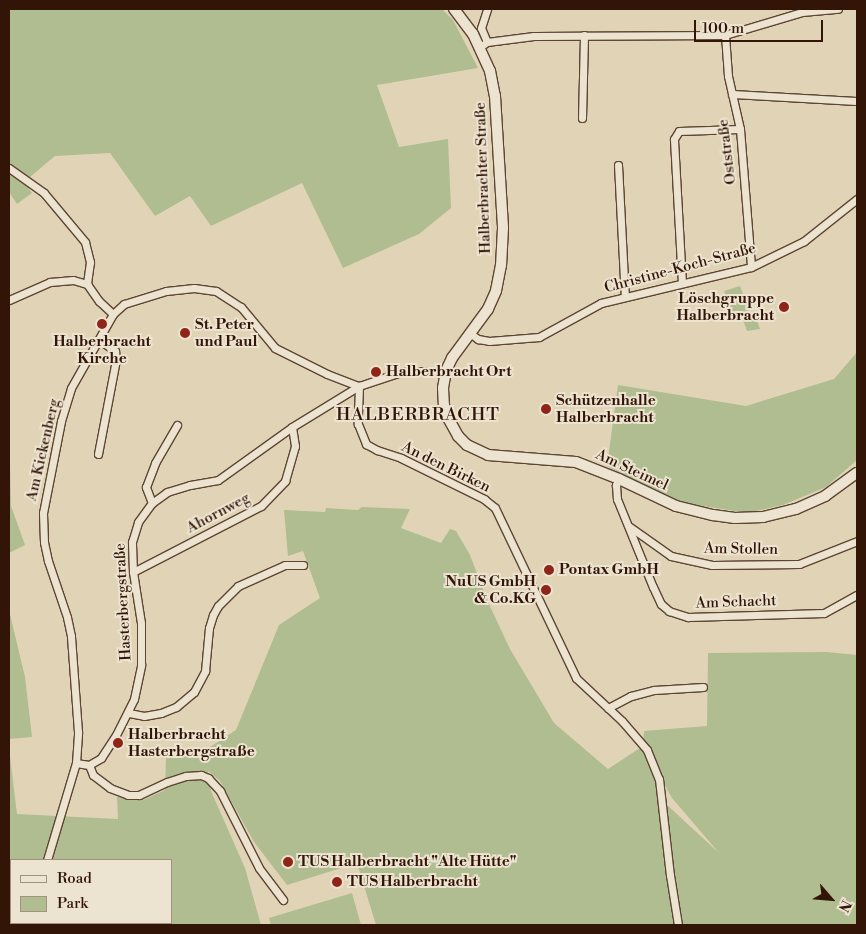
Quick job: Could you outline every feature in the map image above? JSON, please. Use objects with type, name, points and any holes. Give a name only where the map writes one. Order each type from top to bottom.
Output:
[{"type":"main road","name":"Halberbrachter Straße","points":[[446,371],[452,358],[488,309],[496,291],[501,265],[502,237],[495,96],[490,70],[483,45],[454,9]]},
{"type":"main road","name":"Am Steimel","points":[[446,371],[443,396],[447,416],[458,436],[467,445],[488,455],[502,458],[559,459],[576,462],[619,479],[661,501],[692,511],[713,516],[748,518],[783,513],[811,503],[844,484],[857,473]]},
{"type":"street","points":[[487,9],[481,28],[483,45],[534,36],[725,35],[802,12],[838,9]]},
{"type":"street","points":[[582,118],[584,35]]},
{"type":"street","name":"Oststraße","points":[[725,35],[728,76],[740,129],[751,267]]},
{"type":"street","points":[[732,94],[857,101]]},
{"type":"street","points":[[682,283],[675,134],[680,131],[740,129]]},
{"type":"street","points":[[618,165],[625,297]]},
{"type":"street","points":[[9,168],[44,193],[85,242],[90,262],[87,284]]},
{"type":"street","name":"Christine-Koch-Straße","points":[[471,334],[478,339],[489,341],[539,336],[601,303],[751,267],[804,242],[857,199]]},
{"type":"street","points":[[9,300],[50,282],[73,280],[87,284],[99,301],[113,314],[124,304],[166,291],[194,288],[216,291],[241,307],[275,348],[326,374],[359,386]]},
{"type":"street","name":"Am Kickenberg","points":[[47,859],[76,764],[78,724],[71,636],[67,617],[46,551],[43,513],[61,421],[69,396],[79,371],[100,340],[113,314]]},
{"type":"street","points":[[98,454],[116,354],[112,347],[100,340]]},
{"type":"street","name":"Hasterbergstraße","points":[[89,765],[101,758],[129,713],[139,684],[142,647],[141,623],[134,572],[133,536],[142,516],[152,503],[167,492],[190,485],[218,480],[292,427],[359,386],[404,372],[446,371]]},
{"type":"street","name":"An den Birken","points":[[359,386],[358,424],[366,444],[376,450],[401,458],[484,499],[495,508],[576,678],[608,708],[647,750],[659,779],[678,925]]},
{"type":"street","points":[[152,503],[146,487],[155,463],[177,425]]},
{"type":"street","name":"Ahornweg","points":[[134,572],[216,531],[261,506],[268,500],[283,485],[291,462],[296,439],[292,427]]},
{"type":"street","name":"Am Schacht","points":[[619,479],[615,493],[661,604],[677,615],[688,617],[824,613],[857,595]]},
{"type":"street","name":"Am Stollen","points":[[630,527],[671,556],[712,565],[799,564],[857,541]]},
{"type":"street","points":[[129,713],[144,716],[161,713],[176,707],[194,692],[205,671],[210,628],[213,615],[218,606],[238,586],[285,565],[303,565]]},
{"type":"street","points":[[608,708],[631,696],[654,690],[702,687]]},
{"type":"street","points":[[76,764],[89,765],[93,775],[110,788],[128,795],[139,796],[167,782],[186,776],[200,775],[208,778],[220,791],[259,868],[283,900]]},
{"type":"green space","points":[[9,9],[442,9],[453,20],[478,68],[377,85],[399,147],[448,139],[451,208],[419,234],[343,268],[302,183],[211,226],[190,196],[155,216],[110,153],[55,156],[24,182],[32,193],[17,204],[9,192]]},
{"type":"green space","points":[[740,286],[749,310],[733,316],[724,291]]},
{"type":"green space","points":[[754,313],[760,329],[747,331],[742,317]]},
{"type":"green space","points":[[857,352],[857,460],[826,487],[783,505],[748,513],[684,503],[663,495],[607,466],[618,385],[746,406],[834,379]]},
{"type":"green space","points":[[9,422],[11,506],[25,545],[9,553]]},
{"type":"green space","points":[[362,507],[410,509],[401,528],[441,543],[450,529],[456,531],[470,555],[488,602],[510,649],[554,723],[608,769],[643,746],[644,731],[707,726],[708,653],[827,652],[857,655],[857,925],[376,925],[357,863],[287,885],[254,842],[220,781],[208,771],[211,791],[245,868],[261,925],[9,925],[9,748],[17,814],[118,819],[117,797],[143,800],[165,790],[166,757],[204,751],[236,730],[279,625],[320,598],[303,551],[288,556],[284,510],[325,512],[326,508],[358,510]],"holes":[[[653,764],[672,798],[719,853],[666,804]]]},
{"type":"green space","points":[[9,610],[25,677],[32,737],[9,739]]},
{"type":"green space","points":[[352,893],[361,925],[271,925],[269,918]]},
{"type":"place","name":"Löschgruppe Halberbracht","points":[[784,307]]},
{"type":"place","name":"Halberbracht Kirche","points":[[102,324]]},
{"type":"place","name":"St. Peter und Paul","points":[[185,333]]},
{"type":"place","name":"Halberbracht Ort","points":[[376,372]]},
{"type":"place","name":"Schützenhalle Halberbracht","points":[[546,409]]},
{"type":"place","name":"Pontax GmbH","points":[[549,570]]},
{"type":"place","name":"NuUS GmbH & Co.KG","points":[[546,590]]},
{"type":"place","name":"Halberbracht Hasterbergstraße","points":[[118,743]]},
{"type":"place","name":"TUS Halberbracht \"Alte Hütte\"","points":[[288,862]]},
{"type":"place","name":"TUS Halberbracht","points":[[337,882]]},
{"type":"district","name":"HALBERBRACHT","points":[[418,415]]}]
